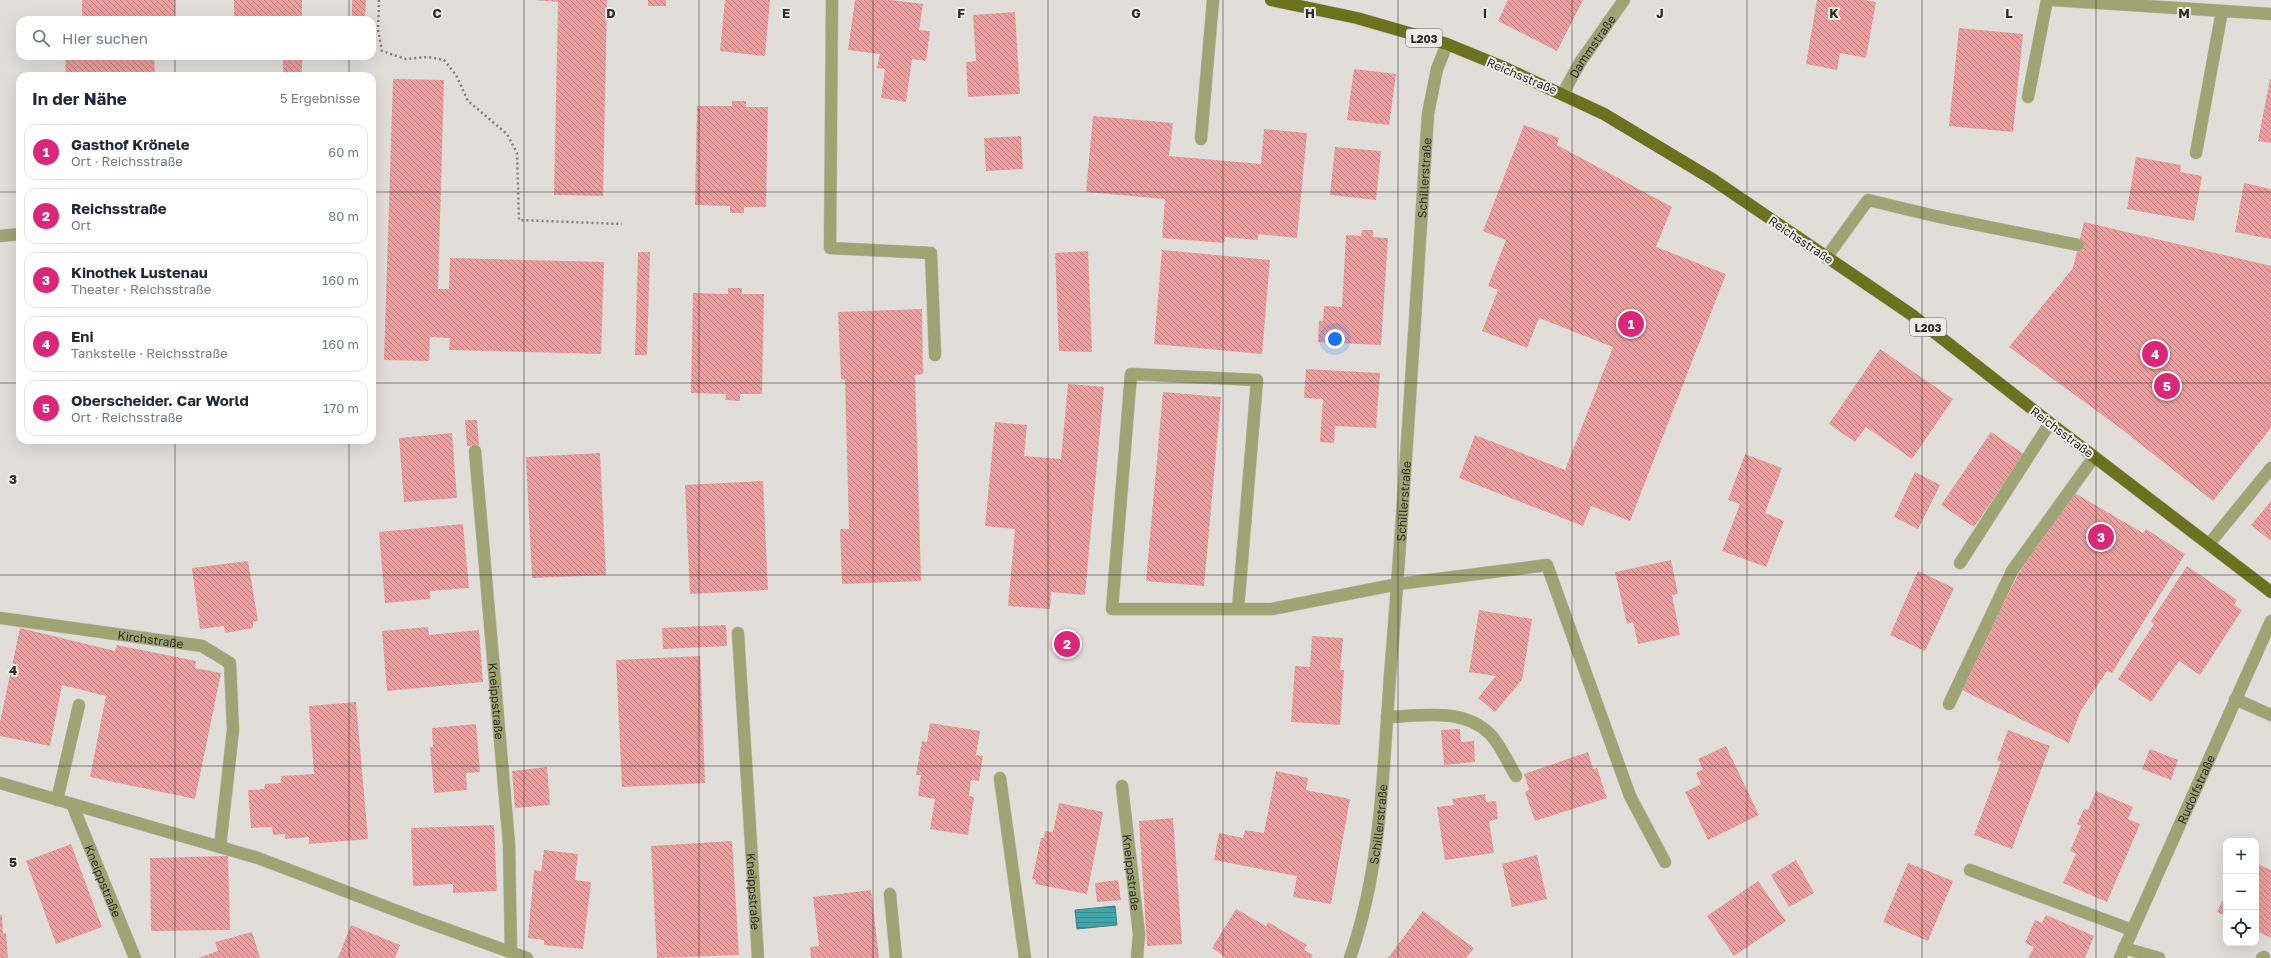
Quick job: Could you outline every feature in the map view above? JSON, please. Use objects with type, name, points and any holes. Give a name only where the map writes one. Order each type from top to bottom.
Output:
[{"type":"main road","name":"Reichsstraße","points":[[1271,0],[1357,18],[1447,44],[1563,93],[1604,114],[1712,179],[1826,258],[1912,315],[2094,457],[2271,592]]},
{"type":"street","points":[[832,0],[830,248],[931,253],[935,355]]},
{"type":"street","points":[[1201,139],[1213,0]]},
{"type":"street","name":"Dammstraße","points":[[1563,93],[1580,61],[1624,0]]},
{"type":"street","points":[[2028,97],[2046,0]]},
{"type":"street","points":[[2052,0],[2271,14]]},
{"type":"street","points":[[2196,153],[2222,10]]},
{"type":"street","name":"Schillerstraße","points":[[1350,958],[1360,930],[1376,851],[1398,584],[1428,114],[1437,69],[1447,44]]},
{"type":"street","points":[[1826,258],[1868,200],[1935,216],[2078,246]]},
{"type":"street","points":[[0,236],[16,234]]},
{"type":"street","points":[[1238,609],[1257,380],[1131,374],[1112,609],[1238,609],[1272,609],[1398,584],[1547,565],[1630,796],[1665,862]]},
{"type":"street","points":[[1960,563],[2050,423]]},
{"type":"street","name":"Kneippstraße","points":[[475,451],[509,844],[511,952]]},
{"type":"street","points":[[1949,704],[2012,571],[2094,457]]},
{"type":"street","points":[[2209,544],[2271,468]]},
{"type":"street","name":"Kirchstraße","points":[[0,618],[202,646],[230,663],[233,730],[220,847]]},
{"type":"street","name":"Rudolfstraße","points":[[2122,953],[2271,621]]},
{"type":"street","name":"Kneippstraße","points":[[738,633],[758,958]]},
{"type":"street","points":[[2235,699],[2271,715]]},
{"type":"street","points":[[57,800],[79,705]]},
{"type":"street","points":[[1387,717],[1450,715],[1473,721],[1491,735],[1516,776]]},
{"type":"street","points":[[1000,778],[1025,958]]},
{"type":"street","points":[[0,783],[258,858],[527,958]]},
{"type":"street","name":"Kneippstraße","points":[[1122,786],[1139,934],[1137,958]]},
{"type":"street","name":"Kneippstraße","points":[[72,804],[135,958]]},
{"type":"street","points":[[1970,870],[2132,930]]},
{"type":"street","points":[[890,894],[896,958]]},
{"type":"street","points":[[2122,953],[2159,958]]},
{"type":"path","points":[[379,0],[378,30],[382,50],[406,59],[428,57],[444,60],[456,74],[468,101],[507,134],[517,153],[519,220],[622,224]]},
{"type":"water","points":[[1115,906],[1117,925],[1077,929],[1075,910]]},
{"type":"building","points":[[82,0],[175,0],[175,16],[82,16]]},
{"type":"building","points":[[234,0],[302,0],[302,16],[234,16]]},
{"type":"building","points":[[352,0],[366,0],[365,16],[352,16]]},
{"type":"building","points":[[534,0],[607,0],[603,196],[554,195],[558,2]]},
{"type":"building","points":[[648,0],[666,0],[666,6],[648,6]]},
{"type":"building","points":[[725,0],[770,0],[765,56],[720,51]]},
{"type":"building","points":[[855,0],[891,0],[923,4],[919,30],[930,31],[926,61],[912,59],[906,102],[881,98],[885,69],[877,68],[880,54],[848,50]]},
{"type":"building","points":[[1508,0],[1583,0],[1557,51],[1498,21]]},
{"type":"building","points":[[1817,0],[1864,0],[1876,2],[1866,58],[1840,53],[1837,70],[1806,64]]},
{"type":"building","points":[[1015,12],[1020,94],[968,97],[966,62],[976,61],[973,15]]},
{"type":"building","points":[[1959,28],[2023,34],[2013,132],[1949,126]]},
{"type":"building","points":[[65,60],[154,60],[155,72],[66,72]]},
{"type":"building","points":[[283,60],[302,60],[302,72],[283,72]]},
{"type":"building","points":[[1354,69],[1396,74],[1389,125],[1347,120]]},
{"type":"building","points":[[393,79],[444,80],[438,289],[449,289],[450,258],[604,262],[601,354],[449,350],[450,338],[430,337],[429,361],[384,360]]},
{"type":"building","points":[[2271,79],[2271,143],[2258,141]]},
{"type":"building","points":[[732,101],[746,101],[746,107],[768,107],[766,207],[744,207],[744,213],[730,213],[730,206],[695,205],[697,106],[732,106]]},
{"type":"building","points":[[1093,116],[1173,123],[1169,156],[1261,164],[1264,129],[1307,133],[1297,238],[1258,234],[1258,240],[1225,237],[1224,243],[1162,238],[1165,199],[1086,192]]},
{"type":"building","points":[[1524,125],[1559,138],[1557,145],[1672,207],[1656,247],[1726,274],[1630,521],[1591,506],[1583,526],[1459,478],[1475,435],[1565,470],[1613,347],[1539,318],[1527,348],[1482,331],[1498,290],[1488,286],[1506,240],[1483,231]]},
{"type":"building","points":[[1021,136],[1023,169],[986,171],[984,138]]},
{"type":"building","points":[[1335,147],[1381,151],[1376,200],[1330,195]]},
{"type":"building","points":[[2136,157],[2181,165],[2180,172],[2202,176],[2194,221],[2127,209]]},
{"type":"building","points":[[2244,183],[2271,189],[2271,239],[2235,232]]},
{"type":"building","points":[[2084,222],[2271,266],[2271,428],[2213,501],[2116,425],[2009,347],[2073,268]]},
{"type":"building","points":[[1362,230],[1373,230],[1373,237],[1388,238],[1381,345],[1318,342],[1319,320],[1323,321],[1324,306],[1342,307],[1346,235],[1361,236]]},
{"type":"building","points":[[1162,250],[1270,260],[1262,354],[1154,344]]},
{"type":"building","points":[[1088,251],[1092,352],[1059,351],[1055,253]]},
{"type":"building","points":[[638,252],[650,252],[647,355],[635,355]]},
{"type":"building","points":[[728,288],[742,288],[742,294],[764,294],[762,394],[740,394],[740,401],[725,400],[726,394],[691,393],[693,293],[728,294]]},
{"type":"building","points":[[922,309],[923,374],[915,375],[921,581],[842,584],[840,529],[849,529],[845,380],[841,379],[838,312]]},
{"type":"building","points":[[1880,349],[1953,399],[1912,459],[1866,427],[1855,442],[1829,424]]},
{"type":"building","points":[[1306,369],[1380,373],[1376,428],[1335,426],[1334,443],[1320,442],[1323,399],[1304,398]]},
{"type":"building","points":[[1068,384],[1104,387],[1085,595],[1051,592],[1050,609],[1008,606],[1015,529],[985,526],[995,422],[1027,425],[1024,456],[1061,459]]},
{"type":"building","points":[[1163,392],[1221,397],[1204,586],[1146,581]]},
{"type":"building","points":[[465,420],[477,420],[479,445],[467,446]]},
{"type":"building","points":[[1991,432],[2024,454],[1974,527],[1941,505]]},
{"type":"building","points":[[452,433],[457,498],[404,502],[399,438]]},
{"type":"building","points":[[600,453],[606,575],[532,578],[526,457]]},
{"type":"building","points":[[1745,454],[1782,468],[1765,513],[1784,521],[1766,567],[1722,551],[1740,504],[1728,500]]},
{"type":"building","points":[[1915,472],[1940,485],[1918,529],[1894,517]]},
{"type":"building","points":[[763,481],[768,590],[690,594],[685,485]]},
{"type":"building","points":[[2073,492],[2143,533],[2146,529],[2185,554],[2112,673],[2107,671],[2080,712],[2069,743],[1960,689],[2019,573]]},
{"type":"building","points":[[2271,501],[2271,541],[2251,525]]},
{"type":"building","points":[[463,524],[469,588],[430,591],[430,599],[385,603],[379,532]]},
{"type":"building","points":[[1671,560],[1678,594],[1672,595],[1680,635],[1638,644],[1633,622],[1627,624],[1615,572]]},
{"type":"building","points":[[248,561],[258,621],[253,622],[253,628],[225,633],[224,626],[200,629],[192,568]]},
{"type":"building","points":[[2187,566],[2237,600],[2234,605],[2242,610],[2200,675],[2179,661],[2151,702],[2118,679],[2154,624],[2151,621]]},
{"type":"building","points":[[1918,571],[1954,588],[1925,651],[1890,635]]},
{"type":"building","points":[[1479,610],[1532,619],[1522,680],[1495,712],[1478,698],[1496,676],[1469,672]]},
{"type":"building","points":[[726,625],[727,646],[663,649],[662,628]]},
{"type":"building","points":[[428,627],[429,635],[479,630],[483,682],[387,691],[382,631]]},
{"type":"building","points":[[20,628],[115,651],[117,645],[196,661],[195,668],[221,673],[195,799],[90,777],[106,696],[62,685],[50,746],[0,736],[0,722]]},
{"type":"building","points":[[1057,632],[1077,632],[1078,656],[1058,657]]},
{"type":"building","points":[[1312,636],[1343,638],[1340,670],[1344,670],[1340,725],[1291,722],[1295,666],[1310,667]]},
{"type":"building","points":[[700,656],[705,783],[622,787],[616,660]]},
{"type":"building","points":[[356,702],[368,839],[309,844],[309,837],[285,839],[285,834],[273,835],[272,827],[251,828],[248,790],[264,789],[265,784],[281,783],[281,776],[314,774],[309,706]]},
{"type":"building","points":[[930,723],[980,731],[976,755],[983,756],[979,781],[971,780],[969,796],[974,797],[968,835],[930,829],[935,799],[918,796],[921,775],[916,775],[922,741],[927,742]]},
{"type":"building","points":[[476,724],[480,772],[466,773],[467,790],[434,793],[430,747],[433,747],[432,728]]},
{"type":"building","points":[[1460,729],[1461,742],[1474,741],[1475,762],[1444,765],[1441,730]]},
{"type":"building","points":[[2008,730],[2050,746],[2012,849],[1974,835],[2001,762],[1997,760]]},
{"type":"building","points":[[1726,746],[1759,815],[1708,840],[1685,792],[1701,784],[1696,773],[1703,769],[1698,759]]},
{"type":"building","points":[[2150,749],[2178,760],[2171,780],[2142,769]]},
{"type":"building","points":[[1588,752],[1593,769],[1597,768],[1607,798],[1535,821],[1525,792],[1529,790],[1524,774]]},
{"type":"building","points":[[547,767],[550,805],[515,808],[512,771]]},
{"type":"building","points":[[1276,771],[1308,778],[1306,790],[1350,799],[1331,904],[1293,897],[1297,876],[1214,860],[1219,833],[1243,838],[1245,830],[1264,833]]},
{"type":"building","points":[[2096,791],[2133,807],[2128,819],[2140,824],[2107,902],[2063,883],[2076,854],[2070,851],[2081,826],[2077,824],[2084,809],[2088,810]]},
{"type":"building","points":[[1485,794],[1486,802],[1496,801],[1498,819],[1489,821],[1494,853],[1445,860],[1437,807],[1454,805],[1452,799]]},
{"type":"building","points":[[1059,803],[1103,812],[1087,894],[1035,884],[1036,880],[1032,879],[1041,838],[1044,838],[1045,831],[1053,832]]},
{"type":"building","points":[[1173,818],[1182,944],[1147,946],[1139,821]]},
{"type":"building","points":[[494,825],[497,891],[453,893],[453,884],[413,886],[411,828]]},
{"type":"building","points":[[732,841],[739,955],[657,958],[651,846]]},
{"type":"building","points":[[71,844],[102,927],[56,944],[26,861]]},
{"type":"building","points":[[544,850],[578,854],[575,880],[591,882],[583,949],[544,945],[544,940],[528,938],[534,870],[541,871]]},
{"type":"building","points":[[1537,855],[1547,899],[1512,907],[1502,864]]},
{"type":"building","points":[[228,856],[230,930],[151,931],[150,858]]},
{"type":"building","points":[[1796,860],[1814,893],[1789,907],[1771,875]]},
{"type":"building","points":[[1908,863],[1953,881],[1928,941],[1883,922]]},
{"type":"building","points":[[2259,864],[2271,870],[2271,938],[2259,932]]},
{"type":"building","points":[[1118,880],[1121,900],[1097,902],[1095,883]]},
{"type":"building","points":[[1758,881],[1786,921],[1734,956],[1707,916]]},
{"type":"building","points":[[871,890],[879,958],[811,958],[810,947],[819,946],[813,897]]},
{"type":"building","points":[[2223,899],[2223,915],[2217,912]]},
{"type":"building","points":[[1236,909],[1266,926],[1268,922],[1307,945],[1304,950],[1313,955],[1311,958],[1226,958],[1212,948]]},
{"type":"building","points":[[1423,911],[1474,948],[1466,958],[1388,958]]},
{"type":"building","points":[[0,915],[2,915],[3,934],[6,933],[8,958],[0,958]]},
{"type":"building","points":[[2046,915],[2094,936],[2085,958],[2028,958],[2034,947],[2025,943],[2035,920],[2042,923]]},
{"type":"building","points":[[351,925],[400,945],[395,958],[338,958]]},
{"type":"building","points":[[252,932],[260,958],[198,958],[218,951],[215,942]]},
{"type":"place","name":"Gasthof Krönele","points":[[1631,324]]},
{"type":"place","name":"Eni","points":[[2155,354]]},
{"type":"place","name":"Oberscheider. Car World","points":[[2167,386]]},
{"type":"place","name":"Kinothek Lustenau","points":[[2101,537]]},
{"type":"place","name":"Reichsstraße","points":[[1067,644]]}]
